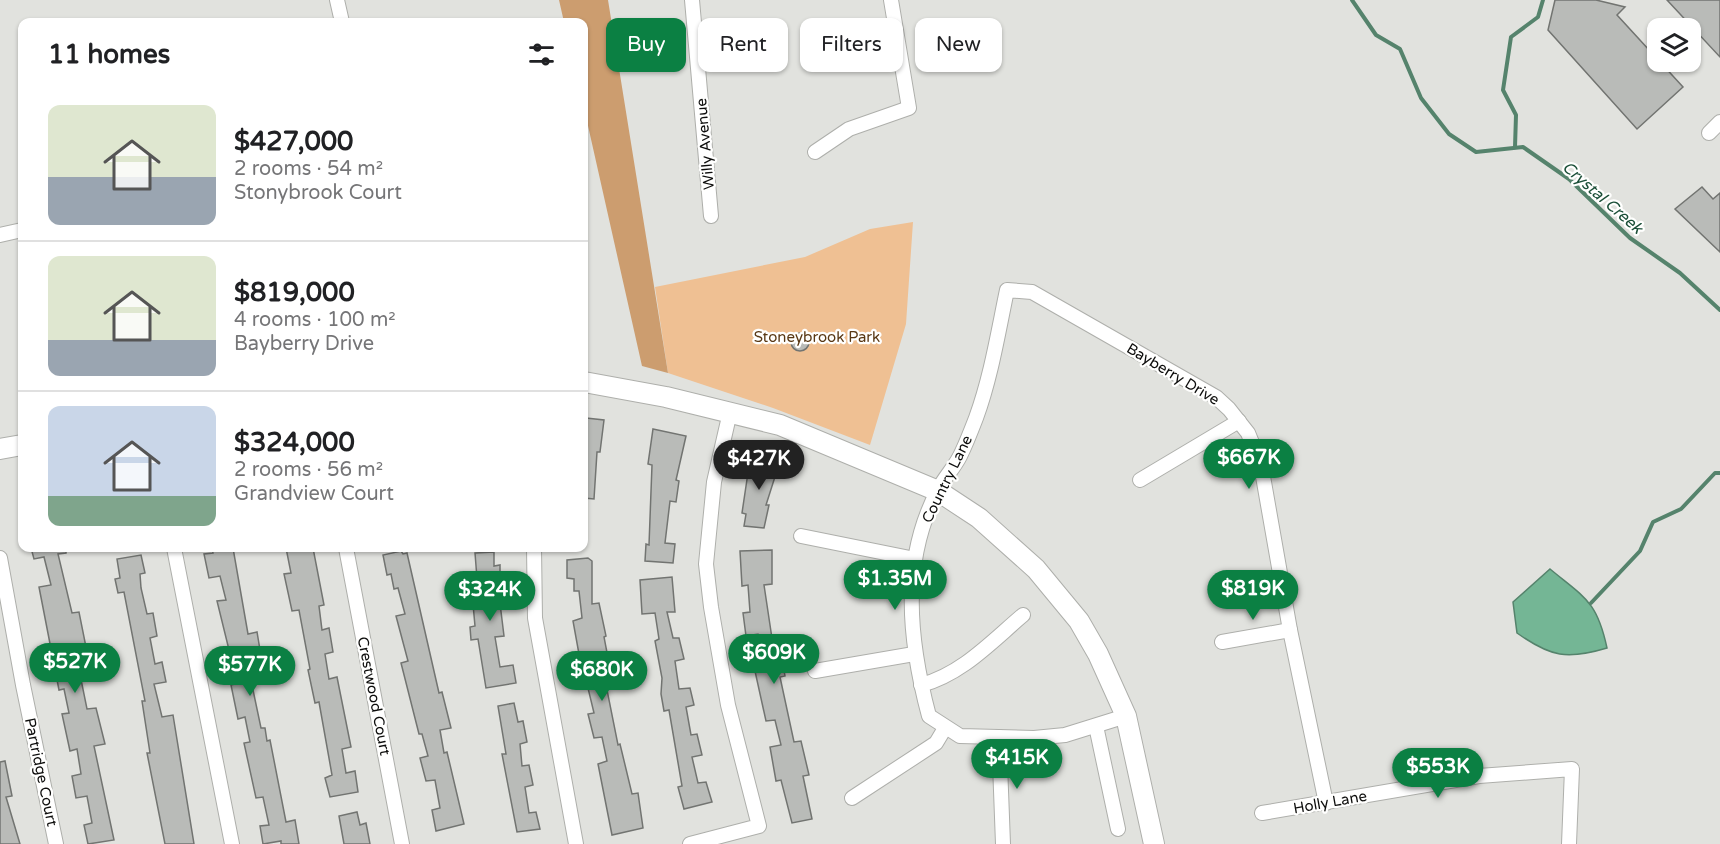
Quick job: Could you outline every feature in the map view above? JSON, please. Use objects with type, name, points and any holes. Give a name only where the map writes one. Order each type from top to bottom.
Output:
[{"type":"street","points":[[337,0],[341,18]]},
{"type":"street","name":"Willy Avenue","points":[[692,0],[711,216]]},
{"type":"street","points":[[814,152],[849,129],[909,108],[891,0]]},
{"type":"street","points":[[1709,133],[1720,122]]},
{"type":"street","points":[[0,235],[18,232]]},
{"type":"street","name":"Bayberry Drive","points":[[1007,290],[1032,292],[1216,397],[1248,433],[1261,465],[1290,630],[1326,802]]},
{"type":"street","name":"Country Lane","points":[[945,728],[929,716],[914,654],[911,610],[915,560],[920,537],[938,491],[960,457],[989,379],[1007,290]]},
{"type":"street","points":[[588,383],[666,397],[780,424],[938,491],[979,518],[1036,569],[1079,621],[1114,686],[1126,717],[1154,844]]},
{"type":"street","points":[[690,844],[759,826],[728,705],[706,564],[714,482],[730,412]]},
{"type":"street","points":[[1140,480],[1239,421]]},
{"type":"street","points":[[0,448],[18,446]]},
{"type":"street","points":[[801,536],[915,560]]},
{"type":"street","points":[[175,552],[232,844]]},
{"type":"street","name":"Crestwood Court","points":[[347,552],[402,844]]},
{"type":"street","points":[[534,552],[535,618],[576,844]]},
{"type":"street","name":"Partridge Court","points":[[0,558],[23,686],[56,844]]},
{"type":"street","points":[[921,685],[940,680],[960,668],[1023,615]]},
{"type":"street","points":[[1221,642],[1290,630]]},
{"type":"street","points":[[815,671],[914,654]]},
{"type":"street","points":[[852,798],[936,743],[945,728],[960,736],[1065,735],[1126,717]]},
{"type":"street","points":[[1096,726],[1119,829]]},
{"type":"street","points":[[999,737],[1003,844]]},
{"type":"street","name":"Holly Lane","points":[[1262,813],[1479,776],[1572,769],[1569,844]]},
{"type":"green space","name":"Stoneybrook Park","points":[[913,222],[906,324],[870,445],[773,408],[668,373],[655,287],[805,257],[870,229]]},
{"type":"shaded area","points":[[559,0],[608,0],[611,18],[606,18],[606,72],[620,72],[668,373],[642,366],[588,126],[588,18],[563,18]]},
{"type":"shaded area","points":[[1550,569],[1581,594],[1594,610],[1607,648],[1581,654],[1560,654],[1540,647],[1517,633],[1513,602]]},
{"type":"building","points":[[1555,0],[1596,0],[1625,7],[1617,15],[1647,48],[1647,72],[1669,72],[1683,87],[1637,129],[1548,30]]},
{"type":"building","points":[[1667,0],[1720,0],[1720,57],[1701,37],[1701,18],[1684,18]]},
{"type":"building","points":[[1702,187],[1713,199],[1720,193],[1720,252],[1675,209]]},
{"type":"building","points":[[800,333],[806,336],[809,342],[806,348],[800,351],[794,348],[791,342],[794,336]]},
{"type":"building","points":[[588,418],[604,420],[600,452],[597,452],[594,499],[588,498]]},
{"type":"building","points":[[653,429],[686,436],[676,480],[679,481],[676,502],[670,501],[665,543],[675,544],[673,563],[645,561],[646,544],[649,545],[652,465],[648,464]]},
{"type":"building","points":[[759,454],[780,461],[766,505],[769,505],[764,528],[744,526],[746,514],[742,513],[749,466],[755,468]]},
{"type":"building","points":[[772,550],[772,584],[764,585],[773,645],[779,644],[785,676],[780,677],[794,742],[801,741],[809,775],[803,776],[812,819],[792,823],[781,780],[776,781],[770,747],[781,745],[775,720],[766,721],[753,662],[763,660],[758,634],[746,636],[743,613],[750,612],[748,585],[742,586],[740,551]]},
{"type":"building","points":[[32,552],[66,552],[58,554],[72,613],[79,612],[86,647],[75,650],[87,709],[96,708],[105,744],[94,746],[114,840],[88,844],[84,825],[92,823],[87,796],[76,798],[72,776],[81,774],[77,749],[70,751],[62,714],[69,713],[64,689],[59,690],[39,587],[51,585],[44,557],[34,559]]},
{"type":"building","points":[[234,552],[248,634],[257,632],[263,668],[249,671],[261,728],[265,728],[267,741],[270,740],[286,822],[295,820],[299,844],[281,844],[281,841],[263,844],[260,826],[269,825],[263,797],[256,798],[244,743],[250,742],[245,717],[238,719],[231,685],[235,684],[231,658],[217,601],[226,600],[220,576],[209,578],[204,554]]},
{"type":"building","points":[[287,552],[314,552],[324,605],[319,606],[322,630],[329,628],[333,652],[325,654],[329,679],[337,677],[351,747],[342,749],[346,773],[355,771],[358,792],[330,797],[325,778],[332,775],[319,702],[315,703],[299,610],[292,611],[284,574],[291,573]]},
{"type":"building","points":[[396,552],[407,553],[439,693],[442,692],[451,728],[440,730],[444,753],[447,752],[464,824],[436,831],[432,810],[440,808],[435,780],[426,781],[420,758],[428,756],[422,734],[419,734],[401,663],[408,661],[396,616],[405,614],[398,588],[394,589],[391,574],[387,575],[383,555]]},
{"type":"building","points":[[494,552],[494,566],[500,565],[500,587],[498,587],[504,636],[495,637],[500,667],[513,665],[516,683],[486,688],[478,639],[471,640],[470,627],[475,626],[473,604],[479,604],[475,553]]},
{"type":"building","points":[[141,555],[145,573],[140,574],[141,588],[147,614],[153,613],[157,636],[150,638],[155,664],[162,662],[166,682],[154,684],[162,717],[173,715],[194,844],[165,844],[147,753],[150,753],[142,701],[145,701],[124,592],[118,593],[115,579],[120,578],[117,559]]},
{"type":"building","points":[[588,558],[592,561],[592,604],[599,603],[606,636],[604,637],[613,684],[606,685],[618,745],[620,744],[632,794],[638,793],[643,828],[612,835],[598,764],[607,761],[602,737],[594,738],[588,714],[594,713],[588,688],[582,689],[575,655],[579,654],[573,621],[582,618],[579,591],[574,591],[574,579],[567,578],[567,560]]},
{"type":"building","points":[[672,577],[675,612],[667,612],[673,638],[679,638],[684,659],[675,661],[679,689],[690,688],[694,705],[686,707],[691,735],[697,734],[702,755],[692,757],[698,783],[706,782],[712,802],[684,809],[678,787],[682,786],[669,710],[664,711],[661,694],[662,678],[655,641],[659,639],[655,613],[642,614],[640,580]]},
{"type":"building","points":[[514,703],[518,722],[523,721],[527,742],[520,744],[522,766],[529,765],[533,785],[525,787],[529,813],[536,812],[540,829],[517,832],[502,754],[506,754],[498,706]]},
{"type":"building","points":[[5,761],[12,796],[6,797],[20,844],[0,844],[0,762]]},
{"type":"building","points":[[357,812],[360,825],[366,823],[370,844],[344,844],[339,816]]},
{"type":"waterway","name":"Crystal Creek","points":[[1352,0],[1376,35],[1400,49],[1421,98],[1449,134],[1476,152],[1523,147],[1569,179],[1630,238],[1680,273],[1720,310]]},
{"type":"waterway","points":[[1515,147],[1516,115],[1503,90],[1511,37],[1538,17],[1543,0]]},
{"type":"waterway","points":[[1591,603],[1640,551],[1653,522],[1681,509],[1715,473],[1720,473]]}]
